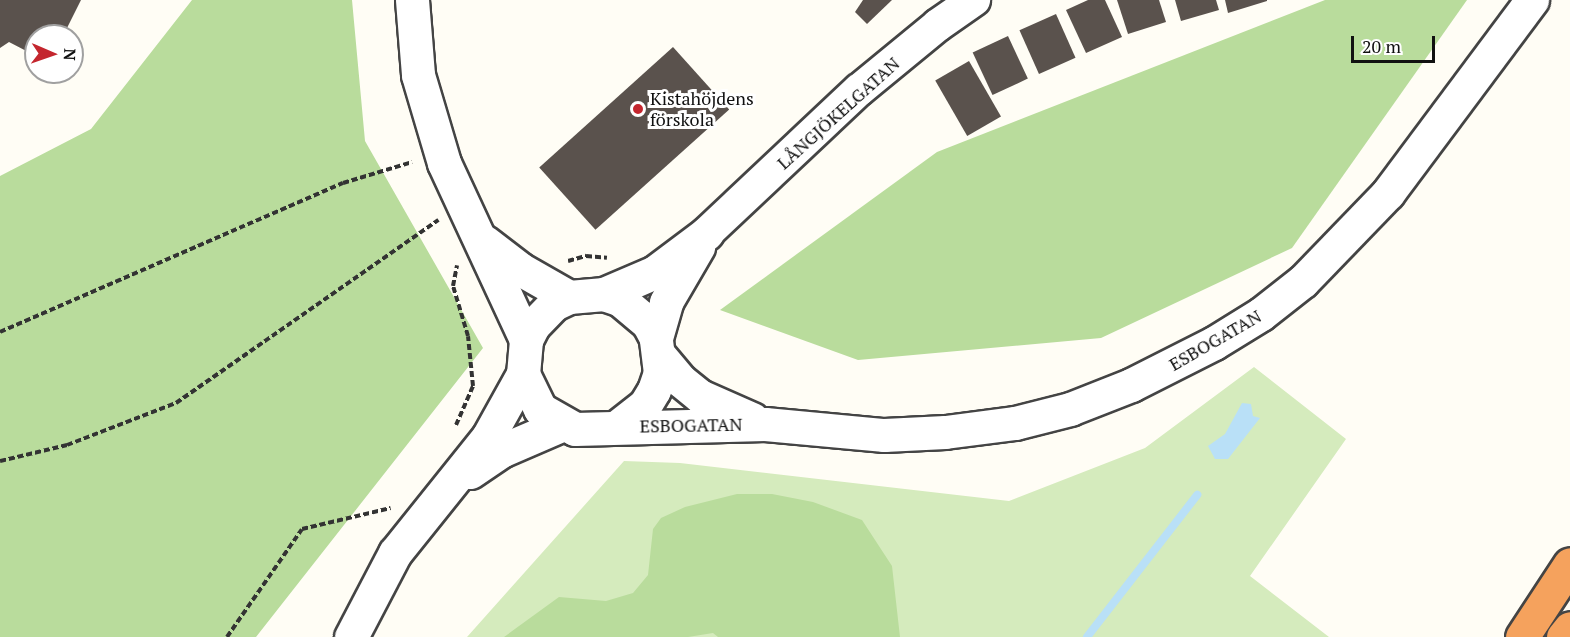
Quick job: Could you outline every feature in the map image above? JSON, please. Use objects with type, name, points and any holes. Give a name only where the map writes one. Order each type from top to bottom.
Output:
[{"type":"highway","points":[[1522,637],[1570,564]]},
{"type":"highway","points":[[1563,637],[1570,628]]},
{"type":"street","points":[[412,0],[418,75],[430,120],[461,206],[526,340]]},
{"type":"street","name":"LÅNGJÖKELGATAN","points":[[604,294],[655,272],[707,233],[859,90],[938,24],[974,0]]},
{"type":"street","name":"ESBOGATAN","points":[[618,426],[765,424],[884,435],[945,432],[1015,423],[1070,409],[1131,386],[1214,343],[1261,314],[1303,281],[1388,193],[1532,0]]},
{"type":"street","name":"LÅNGJÖKELGATAN","points":[[658,347],[666,302],[707,233]]},
{"type":"street","points":[[477,235],[555,291],[604,294],[636,310],[658,347],[660,373],[645,405],[618,426],[590,431],[561,424],[532,399],[523,374]]},
{"type":"street","points":[[351,637],[395,553],[456,481],[488,437],[523,374],[526,340],[555,291]]},
{"type":"street","name":"ESBOGATAN","points":[[658,347],[680,380],[700,396],[765,424]]},
{"type":"street","points":[[456,481],[503,450],[561,424]]},
{"type":"path","points":[[409,151],[417,172]]},
{"type":"path","points":[[0,332],[343,183],[412,162]]},
{"type":"path","points":[[434,210],[444,230]]},
{"type":"path","points":[[0,461],[67,445],[176,403],[439,219]]},
{"type":"path","points":[[555,291],[572,257],[611,259]]},
{"type":"path","points":[[453,432],[472,386],[468,336],[453,286],[458,261],[464,270]]},
{"type":"path","points":[[227,637],[302,529],[399,506]]},
{"type":"green space","points":[[192,0],[352,0],[365,141],[483,348],[256,637],[0,637],[0,176],[91,129]]},
{"type":"green space","points":[[1325,0],[1467,0],[1292,248],[1101,338],[858,360],[720,310],[937,152]]},
{"type":"green space","points":[[1254,367],[1346,439],[1250,576],[1329,637],[467,637],[624,461],[680,463],[1009,501],[1145,448]]},
{"type":"green space","points":[[737,494],[772,494],[813,502],[862,520],[892,566],[900,637],[718,637],[713,633],[688,637],[504,637],[559,597],[606,601],[633,593],[648,575],[653,529],[661,518],[685,507]]},
{"type":"water","points":[[1242,403],[1251,404],[1253,416],[1260,418],[1228,459],[1215,459],[1208,446],[1225,434]]},
{"type":"building","points":[[0,0],[81,0],[69,24],[24,24],[24,50],[9,42],[0,48]]},
{"type":"building","points":[[863,0],[892,0],[867,24],[855,12]]},
{"type":"building","points":[[1088,0],[1105,0],[1122,37],[1086,53],[1066,10]]},
{"type":"building","points":[[1117,0],[1159,0],[1166,22],[1128,34]]},
{"type":"building","points":[[1175,0],[1216,0],[1219,10],[1181,21]]},
{"type":"building","points":[[1225,0],[1267,0],[1267,1],[1228,13]]},
{"type":"building","points":[[1056,14],[1076,58],[1039,74],[1019,30]]},
{"type":"building","points":[[1008,36],[1028,79],[993,95],[973,52]]},
{"type":"building","points":[[673,47],[729,109],[595,230],[539,167]]},
{"type":"building","points":[[969,61],[1001,116],[967,136],[935,80]]},
{"type":"waterway","points":[[1087,637],[1197,495]]},
{"type":"place","name":"Kistahöjdens förskola","points":[[638,109]]}]
